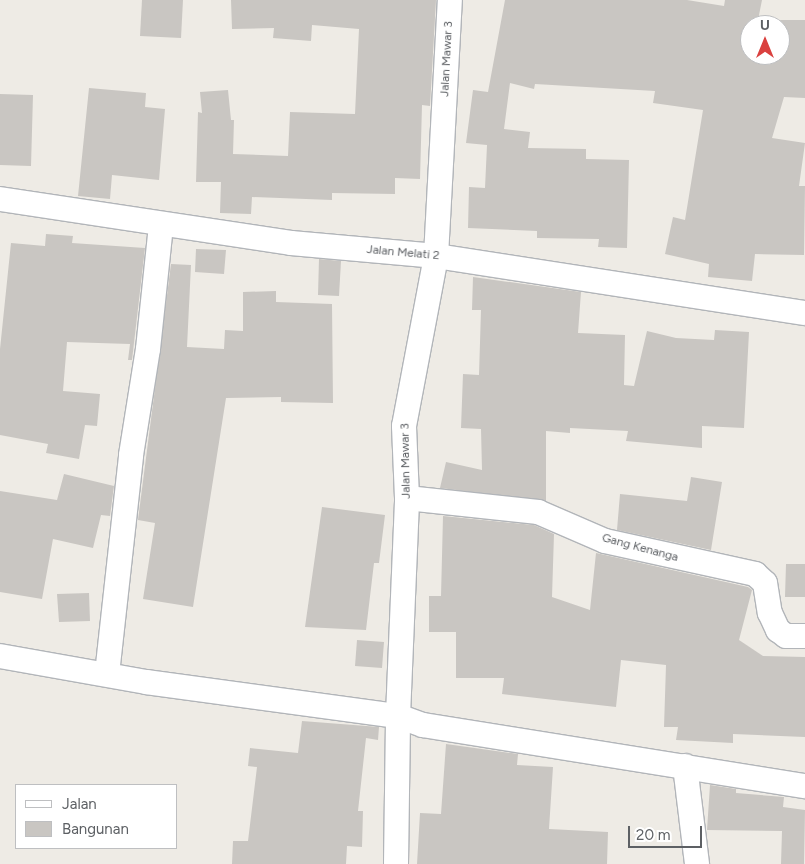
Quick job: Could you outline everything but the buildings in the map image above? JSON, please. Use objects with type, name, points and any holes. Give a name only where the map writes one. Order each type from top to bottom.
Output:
[{"type":"street","name":"Jalan Mawar 3","points":[[396,864],[398,716],[407,498],[404,426],[436,256],[450,0]]},
{"type":"street","name":"Jalan Melati 2","points":[[0,199],[161,226],[291,243],[436,256],[805,313]]},
{"type":"street","points":[[107,674],[131,455],[148,349],[161,226]]},
{"type":"street","name":"Gang Kenanga","points":[[407,498],[538,512],[568,522],[605,541],[754,574],[765,583],[770,613],[778,630],[786,636],[805,636]]},
{"type":"street","points":[[0,656],[107,674],[398,716],[423,725],[805,786]]},
{"type":"street","points":[[685,766],[697,864]]}]
